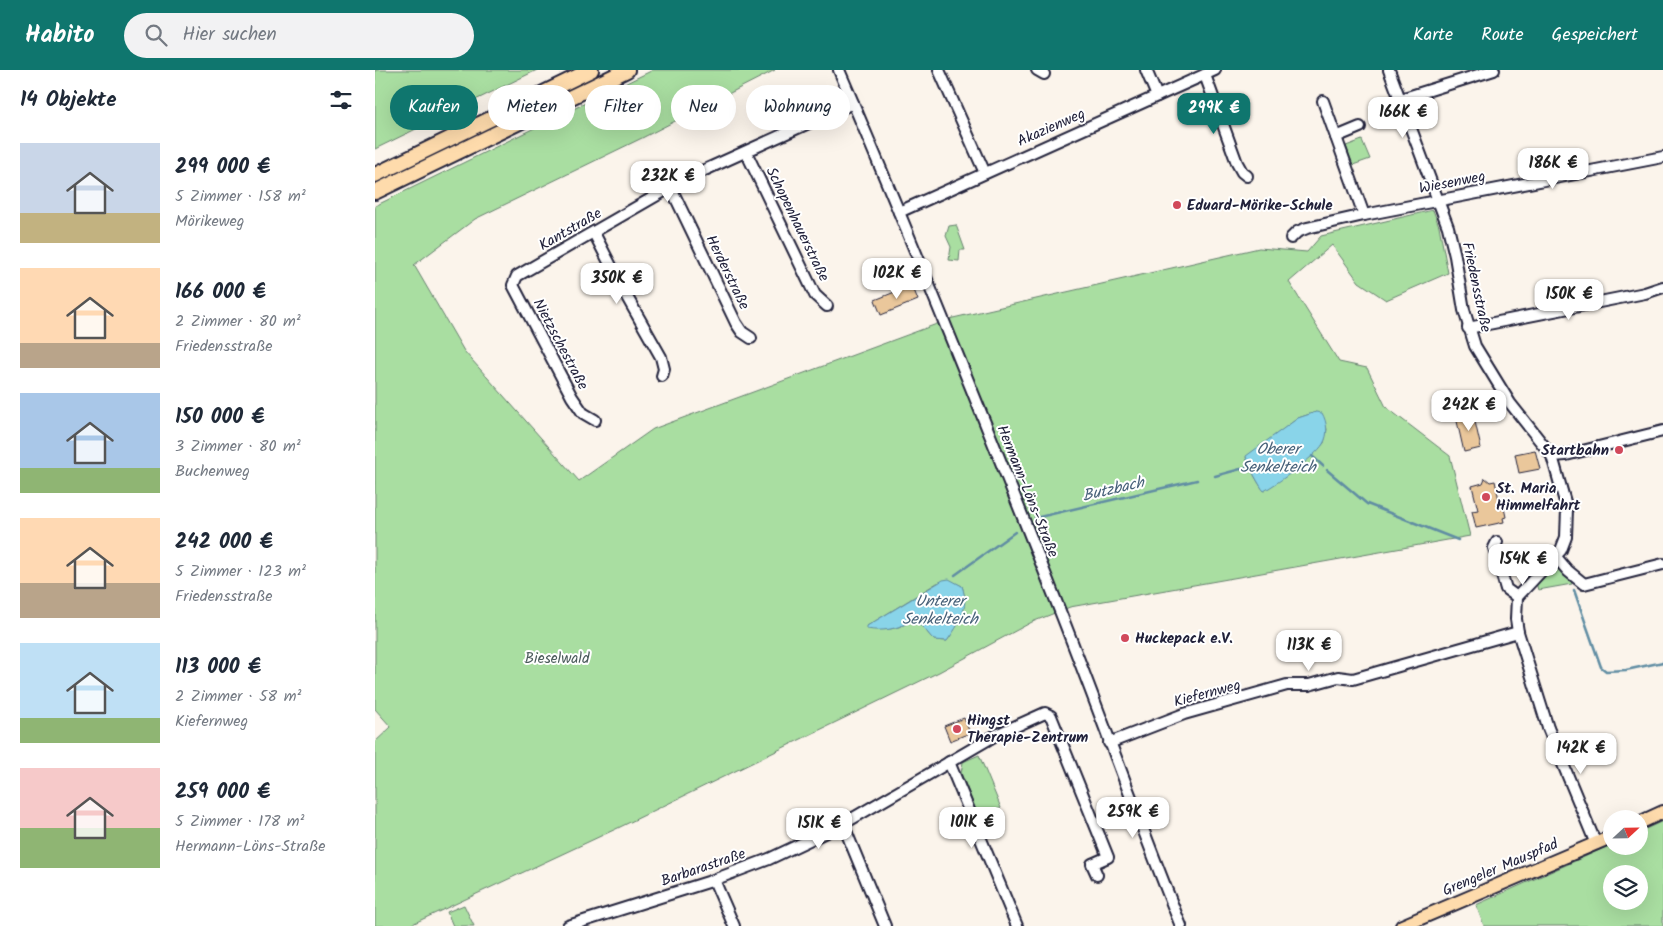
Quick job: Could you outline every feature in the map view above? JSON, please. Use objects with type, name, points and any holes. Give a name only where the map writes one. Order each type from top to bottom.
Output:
[{"type":"highway","points":[[375,175],[591,70]]},
{"type":"highway","points":[[375,192],[627,70]]},
{"type":"main road","points":[[1648,819],[1663,812]]},
{"type":"main road","name":"Grengeler Mauspfad","points":[[1402,926],[1603,840]]},
{"type":"street","name":"Hermann-Löns-Straße","points":[[839,70],[899,212],[1059,607],[1109,743],[1181,926]]},
{"type":"street","points":[[939,70],[985,173]]},
{"type":"street","points":[[1146,70],[1157,96]]},
{"type":"street","name":"Akazienweg","points":[[899,212],[1215,70]]},
{"type":"street","name":"Friedensstraße","points":[[1389,70],[1439,199],[1455,256],[1468,328],[1475,346],[1510,403],[1552,456],[1567,509],[1566,537],[1556,557],[1517,597]]},
{"type":"street","points":[[1401,99],[1494,70]]},
{"type":"street","points":[[1205,75],[1237,164],[1247,176]]},
{"type":"street","points":[[1323,101],[1364,215]]},
{"type":"street","name":"Kantstraße","points":[[517,276],[671,188],[853,103]]},
{"type":"street","points":[[1336,137],[1360,127]]},
{"type":"street","name":"Schopenhauerstraße","points":[[746,152],[815,295],[827,306]]},
{"type":"street","name":"Wiesenweg","points":[[1291,238],[1297,232],[1307,228],[1364,215],[1663,157]]},
{"type":"street","name":"Herderstraße","points":[[671,188],[736,323],[742,332],[751,338]]},
{"type":"street","points":[[595,233],[633,310],[661,357],[664,369],[662,376]]},
{"type":"street","name":"Nietzschestraße","points":[[517,276],[513,285],[552,363],[583,413],[595,420]]},
{"type":"street","points":[[1468,328],[1645,293],[1663,287]]},
{"type":"street","points":[[1552,456],[1566,455],[1663,431]]},
{"type":"street","points":[[1496,545],[1507,589],[1517,597],[1516,619],[1518,632],[1548,728],[1596,844]]},
{"type":"street","points":[[1556,557],[1568,571],[1585,584],[1663,564]]},
{"type":"street","name":"Kiefernweg","points":[[1109,743],[1184,714],[1249,697],[1268,690],[1287,685],[1309,685],[1338,677],[1353,679],[1518,632]]},
{"type":"street","name":"Barbarastraße","points":[[568,926],[714,880],[769,860],[843,824],[1004,731],[1045,713],[1051,716],[1108,857],[1092,864],[1097,875]]},
{"type":"street","points":[[949,762],[1017,926]]},
{"type":"street","points":[[843,824],[885,926]]},
{"type":"street","points":[[714,880],[734,926]]},
{"type":"green space","points":[[375,70],[537,70],[506,85],[488,85],[488,94],[478,99],[478,85],[390,85],[390,130],[414,130],[375,149]]},
{"type":"green space","name":"Bieselwald","points":[[653,70],[775,70],[736,90],[736,85],[671,85],[671,123],[661,128],[661,85],[622,85]]},
{"type":"green space","name":"Bieselwald","points":[[585,103],[585,130],[658,130],[475,219],[414,265],[464,351],[579,481],[653,429],[953,318],[1259,248],[1307,252],[1321,236],[1433,210],[1439,226],[1448,273],[1386,300],[1359,282],[1332,245],[1289,282],[1339,362],[1367,368],[1386,407],[1450,456],[1470,536],[1070,607],[1032,622],[939,672],[618,828],[408,926],[375,926],[375,742],[391,727],[375,709],[375,206],[530,130],[575,130],[575,108]],"holes":[[[1316,412],[1327,429],[1324,443],[1312,456],[1264,491],[1246,457],[1298,418]],[[949,580],[962,586],[964,594],[963,608],[955,629],[947,641],[934,640],[921,626],[911,621],[889,629],[867,626],[937,583]]]},
{"type":"green space","points":[[1362,140],[1370,159],[1353,165],[1346,146]]},
{"type":"green space","points":[[956,225],[965,250],[960,250],[959,261],[949,260],[951,247],[946,236],[949,226]]},
{"type":"green space","points":[[1550,568],[1559,570],[1571,579],[1572,584],[1538,590],[1536,583]]},
{"type":"green space","points":[[979,755],[1001,808],[979,818],[961,773],[963,762]]},
{"type":"green space","points":[[1663,821],[1663,926],[1484,926],[1476,905],[1603,849],[1603,855],[1648,855],[1648,828]]},
{"type":"green space","points":[[464,905],[474,926],[453,926],[447,912]]},
{"type":"water","name":"Oberer Senkelteich","points":[[1316,412],[1322,413],[1326,424],[1327,432],[1323,444],[1305,462],[1264,491],[1254,475],[1246,456],[1298,418]]},
{"type":"water","name":"Unterer Senkelteich","points":[[949,579],[962,586],[965,602],[962,616],[947,641],[934,640],[921,626],[911,621],[890,629],[867,629],[867,626],[943,580]]},
{"type":"building","points":[[912,285],[918,300],[881,315],[875,300]]},
{"type":"building","points":[[1473,413],[1481,448],[1464,452],[1456,417]]},
{"type":"building","points":[[1535,450],[1540,469],[1519,473],[1515,454]]},
{"type":"building","name":"St. Maria Himmelfahrt","points":[[1485,478],[1490,482],[1495,481],[1501,509],[1504,508],[1506,517],[1503,518],[1504,522],[1476,528],[1472,511],[1478,510],[1472,486],[1483,483]]},
{"type":"building","name":"Hingst Therapie-Zentrum","points":[[964,718],[970,733],[950,741],[944,726]]},
{"type":"waterway","name":"Butzbach","points":[[1312,456],[1323,466]]},
{"type":"waterway","name":"Butzbach","points":[[1215,476],[1248,467]]},
{"type":"waterway","name":"Butzbach","points":[[1327,470],[1367,504],[1458,540]]},
{"type":"waterway","name":"Butzbach","points":[[1035,518],[1197,480]]},
{"type":"waterway","name":"Butzbach","points":[[955,575],[1015,532]]},
{"type":"waterway","name":"Butzbach","points":[[1574,590],[1601,667],[1606,671],[1626,670],[1663,662]]},
{"type":"place","name":"Eduard-Mörike-Schule","points":[[1177,205]]},
{"type":"place","name":"Startbahn","points":[[1619,450]]},
{"type":"place","name":"St. Maria Himmelfahrt","points":[[1486,497]]},
{"type":"place","name":"Huckepack e.V.","points":[[1125,638]]},
{"type":"place","name":"Hingst Therapie-Zentrum","points":[[957,729]]}]
